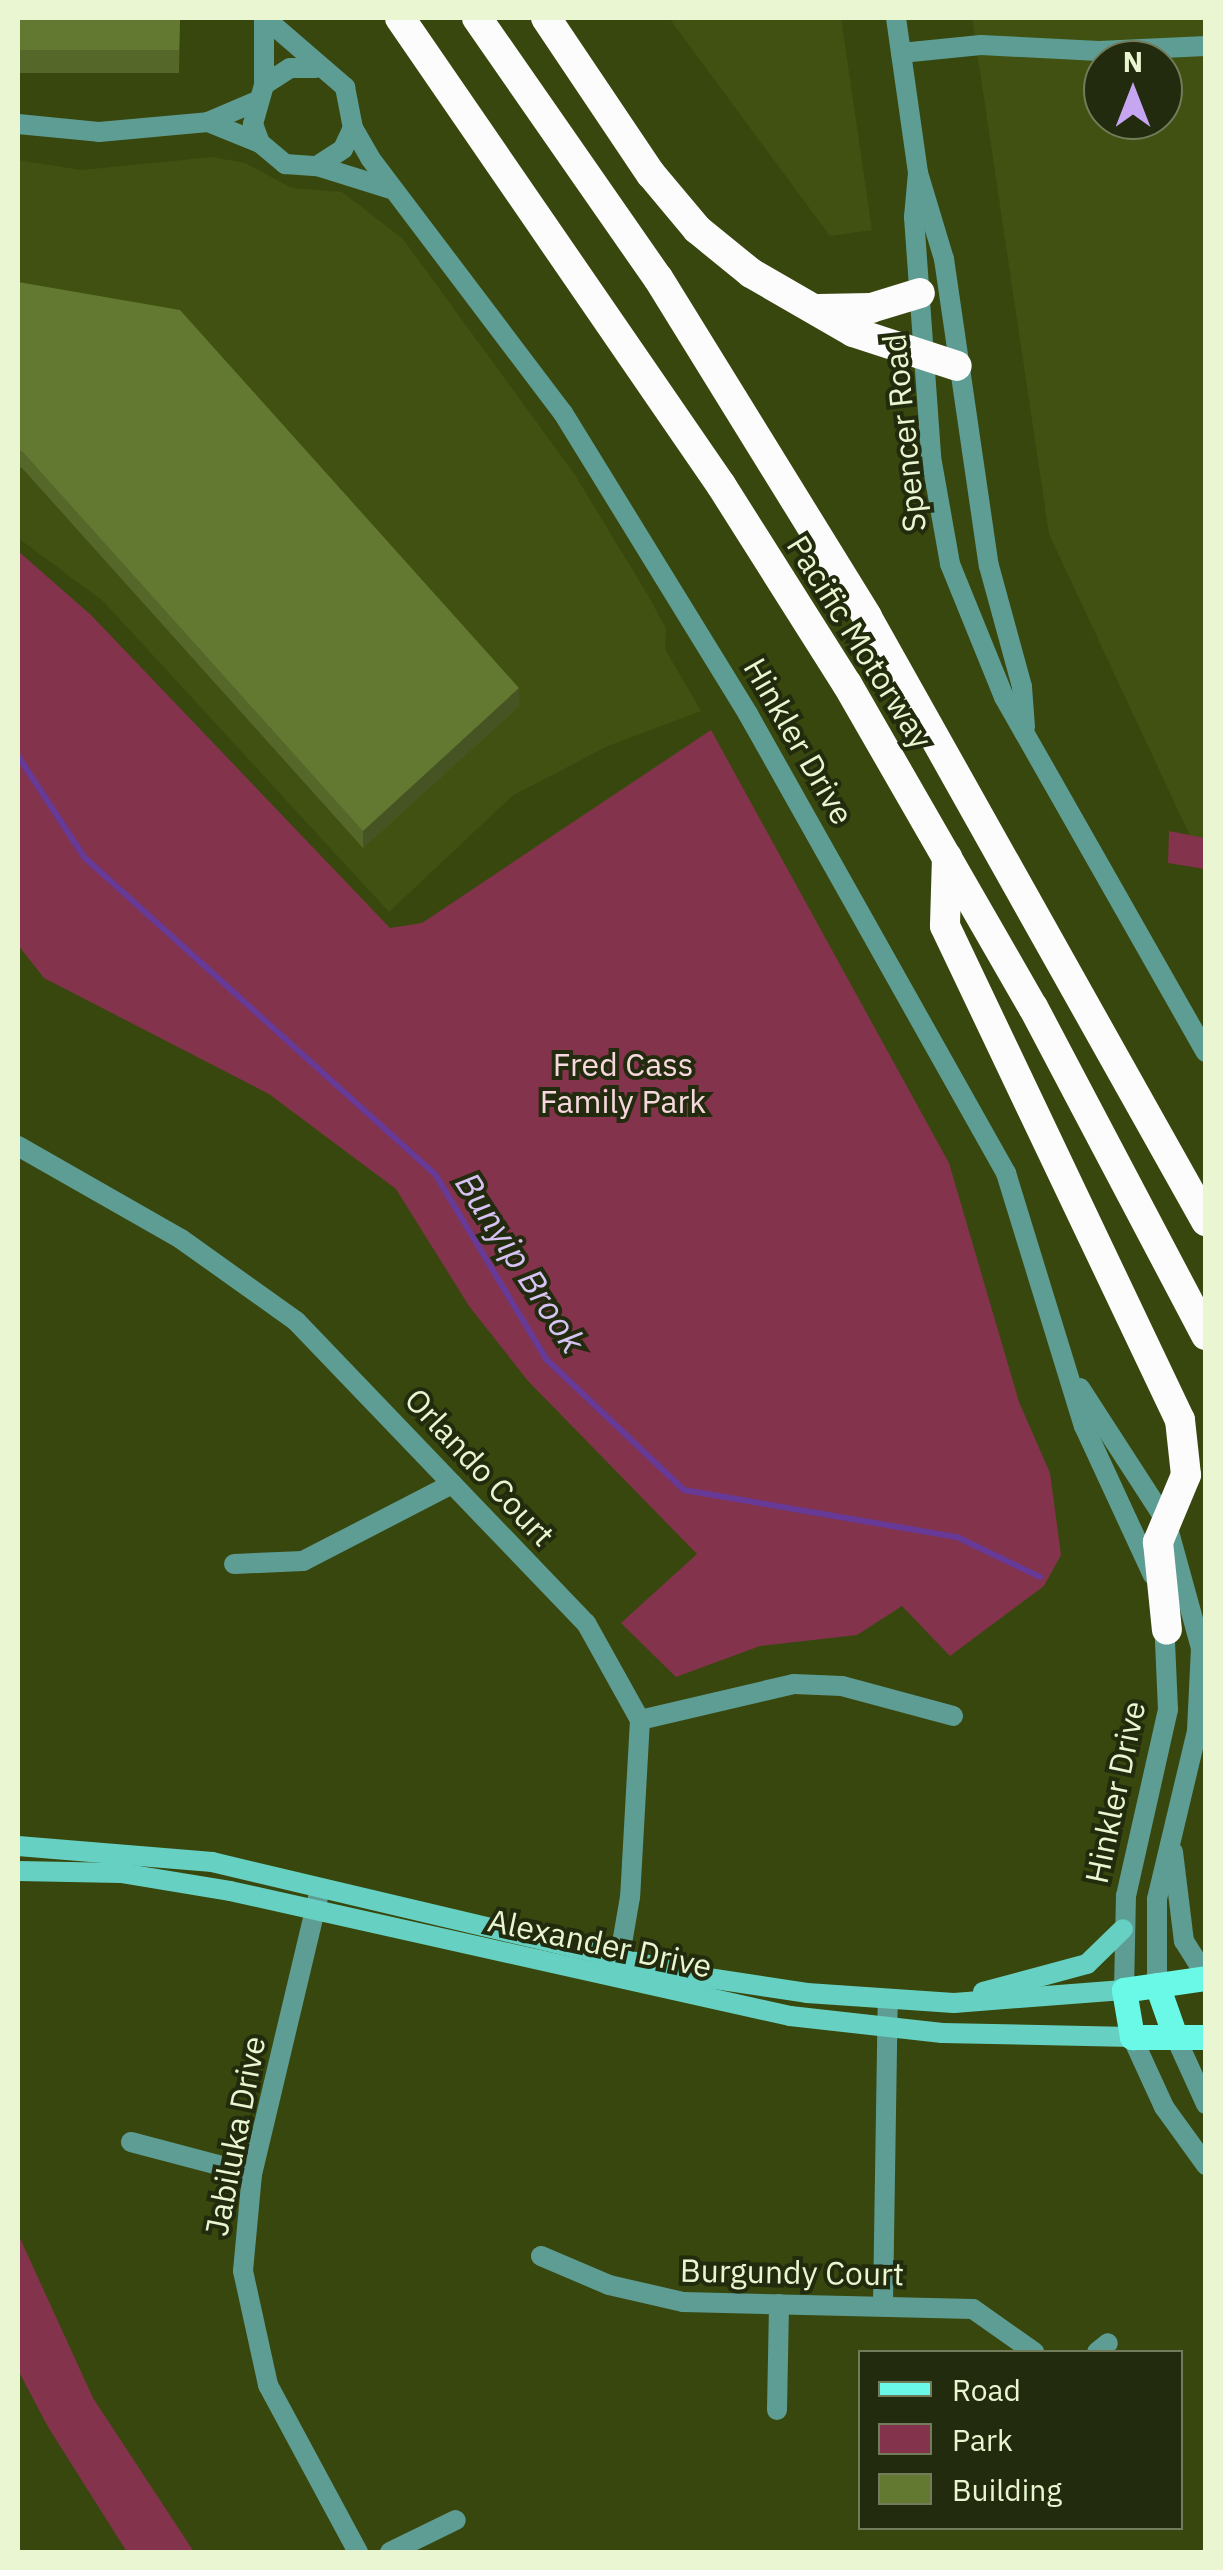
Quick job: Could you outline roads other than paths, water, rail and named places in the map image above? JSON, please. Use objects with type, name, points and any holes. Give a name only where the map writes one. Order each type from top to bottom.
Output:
[{"type":"highway","name":"Pacific Motorway","points":[[400,18],[721,485],[947,854],[1206,1336]]},
{"type":"highway","name":"Pacific Motorway","points":[[477,18],[658,278],[848,585],[1061,954],[1206,1222]]},
{"type":"highway","points":[[546,18],[674,204],[751,272],[853,332],[957,366]]},
{"type":"highway","points":[[819,310],[871,308],[920,292]]},
{"type":"highway","points":[[947,854],[946,926],[1180,1420],[1186,1475],[1158,1542],[1167,1630]]},
{"type":"main road","name":"Alexander Drive","points":[[18,1846],[212,1862],[621,1960],[748,1986],[916,2002],[1124,1990]]},
{"type":"main road","name":"Alexander Drive","points":[[18,1871],[120,1873],[615,1982],[890,2028],[1206,2037]]},
{"type":"main road","points":[[916,2002],[1056,1976],[1096,1959],[1122,1929]]},
{"type":"main road","points":[[1124,1990],[1206,1977]]},
{"type":"main road","name":"Hinkler Drive","points":[[1157,1986],[1174,2036]]},
{"type":"main road","name":"Hinkler Drive","points":[[1124,1990],[1132,2037]]},
{"type":"street","name":"Hinkler Drive","points":[[264,18],[316,68],[344,87],[353,128],[393,190],[563,413],[748,714],[1006,1172],[1089,1438],[1148,1563],[1167,1630],[1168,1710],[1122,1929],[1124,1990]]},
{"type":"street","name":"Hinkler Drive","points":[[260,143],[264,18]]},
{"type":"street","name":"Spencer Road","points":[[896,18],[918,173],[920,292],[931,457],[950,564],[982,648],[1206,1052]]},
{"type":"street","points":[[901,52],[982,44],[1099,52],[1206,46]]},
{"type":"street","points":[[18,124],[100,132],[208,122],[259,93],[290,68],[316,68]]},
{"type":"street","points":[[208,122],[260,143],[285,164],[317,166],[393,190]]},
{"type":"street","points":[[317,166],[343,150],[353,128]]},
{"type":"street","name":"Spencer Road","points":[[918,173],[940,241],[988,566],[1022,688],[1025,729]]},
{"type":"street","name":"Orlando Court","points":[[18,1146],[180,1239],[296,1320],[586,1623],[640,1720]]},
{"type":"street","name":"Hinkler Drive","points":[[1069,1369],[1166,1521],[1190,1590],[1202,1666],[1197,1731],[1171,1835],[1156,1918],[1157,1986]]},
{"type":"street","points":[[234,1564],[303,1561],[452,1484]]},
{"type":"street","points":[[615,1982],[621,1960],[640,1720],[794,1684],[842,1686],[953,1716]]},
{"type":"street","points":[[1171,1835],[1184,1941],[1206,1977]]},
{"type":"street","name":"Jabiluka Drive","points":[[320,1888],[252,2174],[243,2271],[254,2343],[268,2386],[358,2552]]},
{"type":"street","points":[[883,2303],[888,2001]]},
{"type":"street","name":"Hinkler Drive","points":[[1174,2036],[1204,2098]]},
{"type":"street","name":"Hinkler Drive","points":[[1132,2037],[1164,2107],[1206,2165]]},
{"type":"street","points":[[131,2142],[252,2174]]},
{"type":"street","name":"Burgundy Court","points":[[541,2256],[654,2298],[973,2309],[1031,2350]]},
{"type":"street","points":[[777,2410],[779,2304]]},
{"type":"street","points":[[390,2552],[456,2520]]},
{"type":"waterway","name":"Bunyip Brook","points":[[18,756],[84,857],[435,1174],[546,1359],[684,1490],[957,1537],[1040,1577]]},
{"type":"park label","name":"Fred Cass Family Park","points":[[623,1084]]}]
